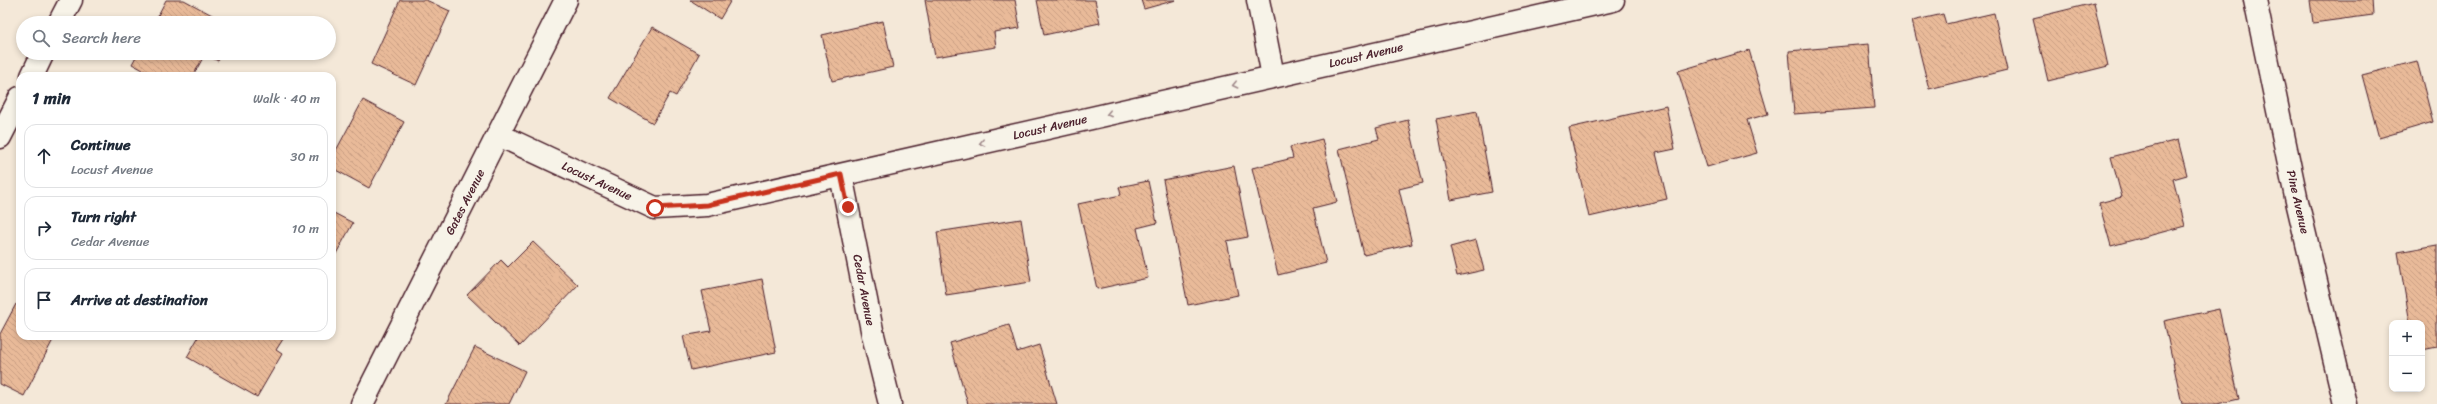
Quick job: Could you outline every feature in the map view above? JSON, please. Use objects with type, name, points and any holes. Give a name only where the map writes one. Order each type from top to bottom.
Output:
[{"type":"street","points":[[63,16],[71,0]]},
{"type":"street","name":"Gates Avenue","points":[[362,404],[566,0]]},
{"type":"street","points":[[1258,0],[1274,76]]},
{"type":"street","name":"Locust Avenue","points":[[499,135],[655,208],[707,205],[1613,0]]},
{"type":"street","name":"Pine Avenue","points":[[2255,0],[2296,197],[2345,404]]},
{"type":"street","points":[[34,72],[40,60]]},
{"type":"street","points":[[0,137],[16,106]]},
{"type":"street","name":"Cedar Avenue","points":[[841,174],[873,335],[890,404]]},
{"type":"building","points":[[166,0],[184,0],[214,16],[158,16]]},
{"type":"building","points":[[400,0],[426,0],[450,11],[416,85],[371,64]]},
{"type":"building","points":[[690,0],[731,0],[720,19]]},
{"type":"building","points":[[925,0],[1015,0],[1020,28],[994,32],[996,47],[935,57]]},
{"type":"building","points":[[1037,0],[1095,0],[1100,23],[1044,35]]},
{"type":"building","points":[[1141,0],[1176,0],[1144,9]]},
{"type":"building","points":[[2310,0],[2372,0],[2373,15],[2313,23]]},
{"type":"building","points":[[2094,3],[2108,66],[2048,81],[2033,18]]},
{"type":"building","points":[[1994,13],[2007,70],[1929,89],[1912,21],[1943,14],[1946,24]]},
{"type":"building","points":[[883,21],[893,67],[832,81],[822,35]]},
{"type":"building","points":[[652,27],[699,54],[676,96],[670,93],[653,123],[610,98]]},
{"type":"building","points":[[1869,44],[1874,108],[1794,114],[1789,51]]},
{"type":"building","points":[[1749,50],[1768,114],[1747,120],[1757,153],[1707,167],[1678,71]]},
{"type":"building","points":[[134,60],[202,60],[195,72],[147,72],[132,64]]},
{"type":"building","points":[[2417,61],[2433,122],[2379,138],[2362,75]]},
{"type":"building","points":[[363,100],[404,122],[369,188],[336,170],[336,151]]},
{"type":"building","points":[[1666,106],[1675,149],[1656,153],[1667,199],[1589,217],[1569,128]]},
{"type":"building","points":[[1477,111],[1492,192],[1451,200],[1436,119]]},
{"type":"building","points":[[1408,120],[1423,183],[1399,189],[1412,244],[1364,255],[1339,149],[1379,139],[1376,128]]},
{"type":"building","points":[[1322,139],[1337,202],[1313,208],[1326,263],[1278,275],[1252,168],[1293,158],[1290,147]]},
{"type":"building","points":[[2178,140],[2187,175],[2173,179],[2185,226],[2111,246],[2099,203],[2122,197],[2111,157]]},
{"type":"building","points":[[1234,166],[1248,237],[1227,241],[1238,295],[1188,305],[1163,180]]},
{"type":"building","points":[[1148,181],[1157,223],[1137,228],[1148,278],[1097,289],[1078,204],[1121,195],[1119,187]]},
{"type":"building","points":[[336,214],[353,223],[336,254]]},
{"type":"building","points":[[1021,219],[1031,282],[946,295],[937,232]]},
{"type":"building","points":[[1476,240],[1484,270],[1457,276],[1450,247]]},
{"type":"building","points":[[533,242],[578,285],[520,346],[467,295],[501,260],[508,267]]},
{"type":"building","points":[[2437,245],[2437,347],[2425,349],[2425,320],[2409,320],[2398,252]]},
{"type":"building","points":[[762,279],[776,352],[691,370],[683,336],[711,331],[702,291]]},
{"type":"building","points":[[16,304],[16,340],[53,340],[24,396],[0,384],[0,334]]},
{"type":"building","points":[[2219,309],[2239,399],[2217,404],[2182,404],[2164,321]]},
{"type":"building","points":[[1009,325],[1017,352],[1039,345],[1057,404],[968,404],[950,343]]},
{"type":"building","points":[[197,340],[282,340],[276,350],[282,354],[257,397],[187,357]]},
{"type":"building","points":[[475,347],[525,371],[509,404],[446,404]]},
{"type":"route","points":[[655,208],[707,205],[841,174],[848,207]]}]
